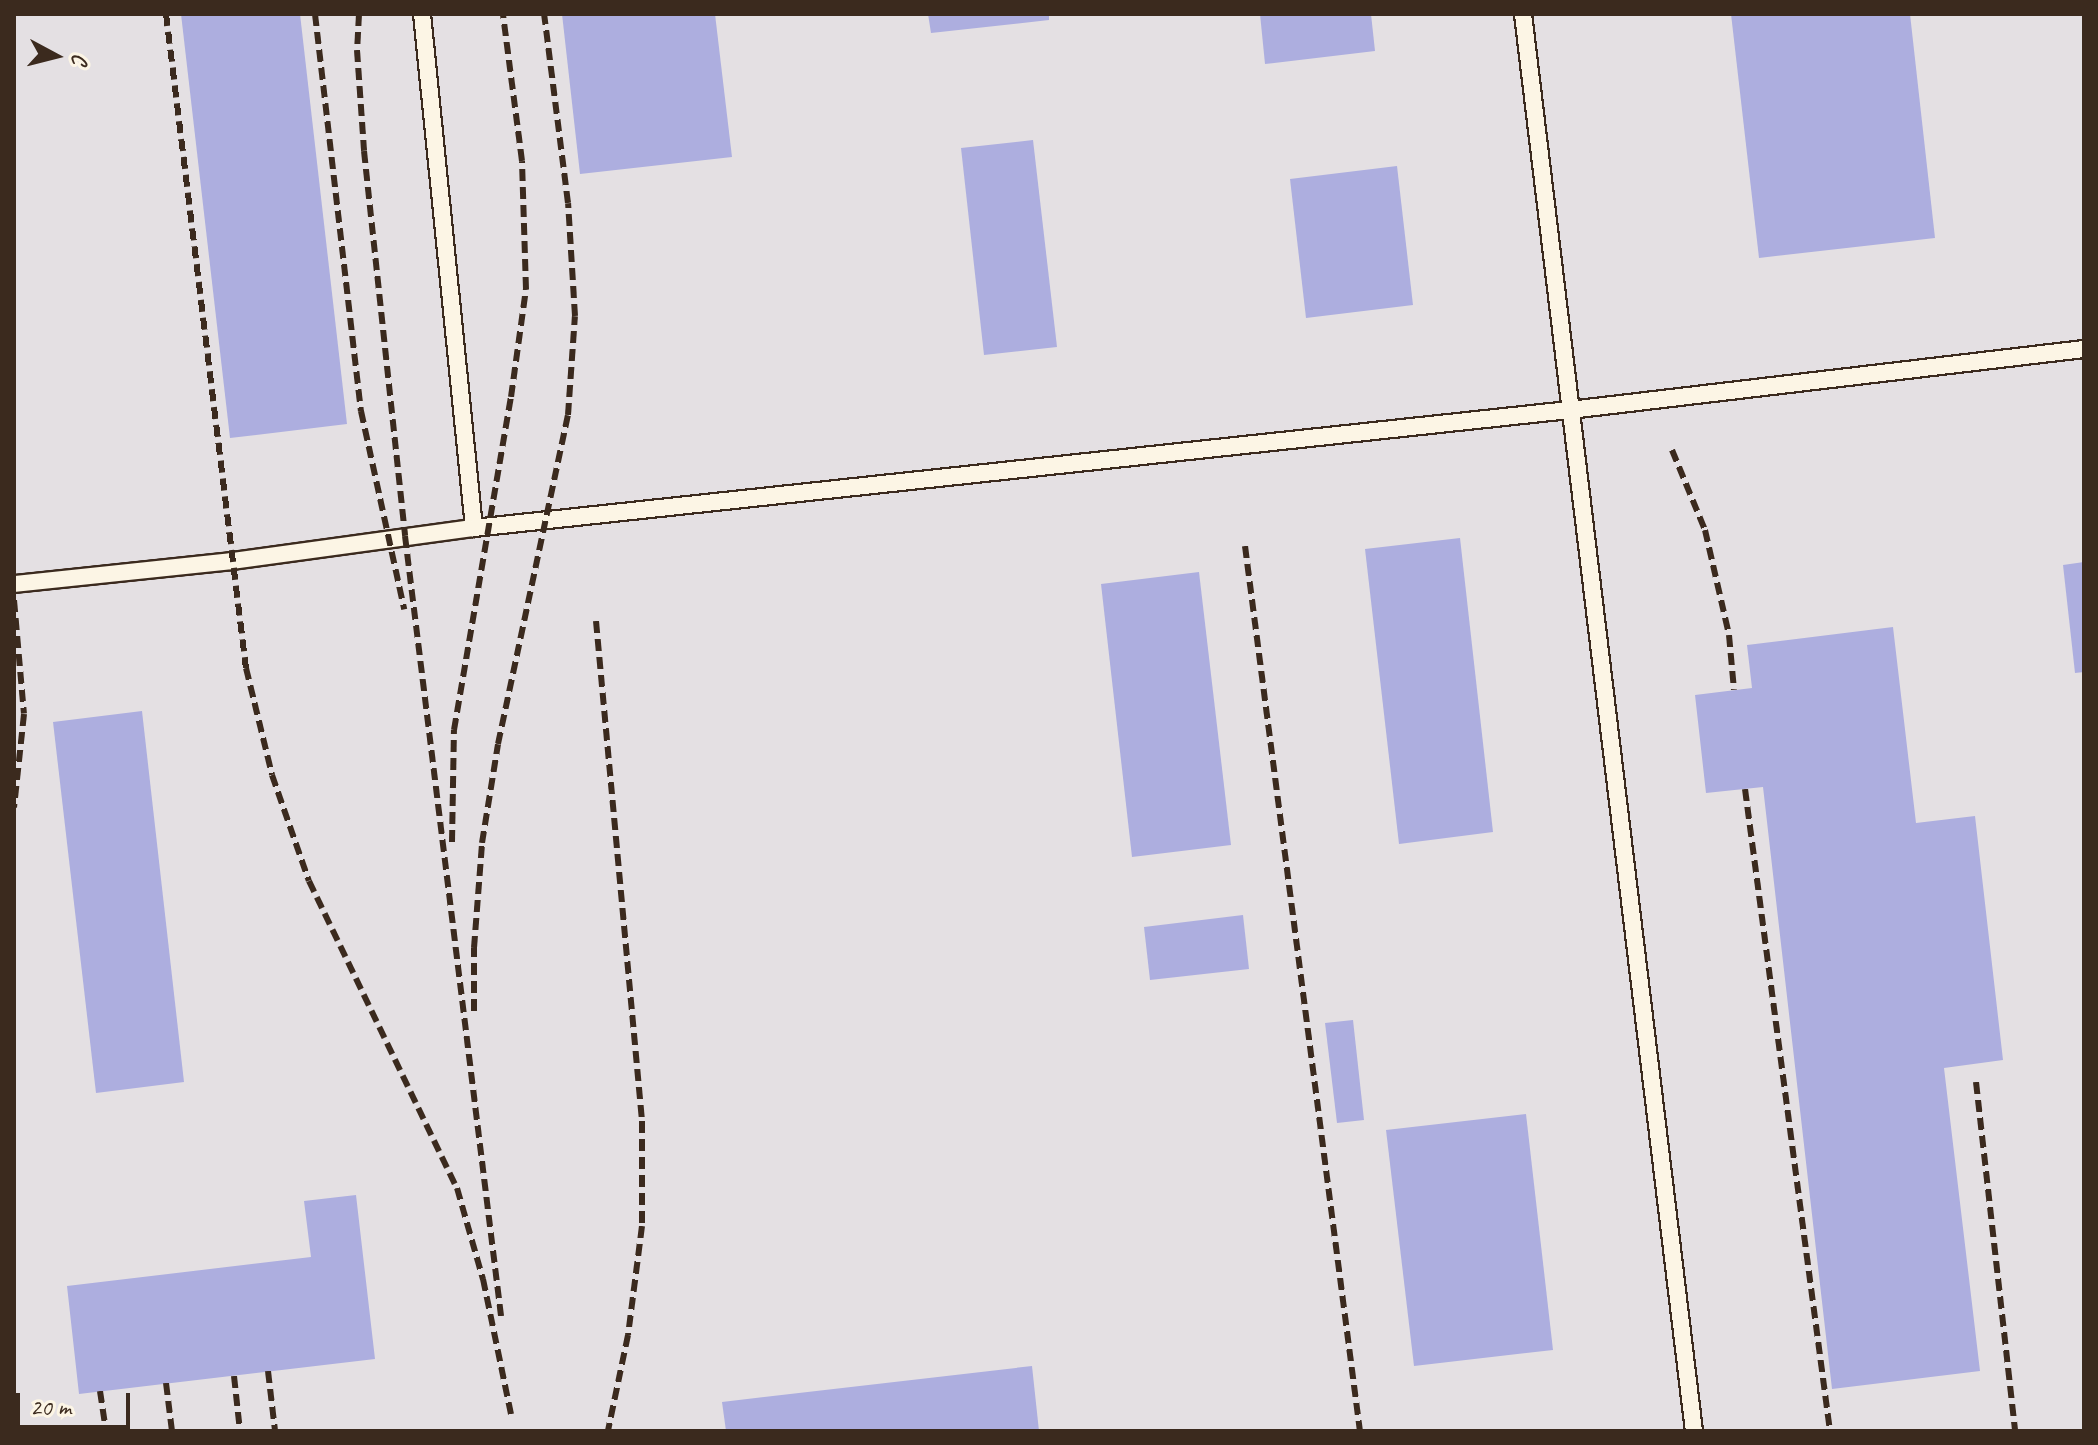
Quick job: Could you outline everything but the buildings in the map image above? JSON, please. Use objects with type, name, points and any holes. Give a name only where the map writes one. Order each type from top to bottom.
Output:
[{"type":"lane","points":[[422,14],[474,528]]},
{"type":"lane","points":[[1523,14],[1694,1431]]},
{"type":"lane","points":[[14,584],[232,561],[474,528],[1570,410],[2084,349]]},
{"type":"shaded area","points":[[14,14],[2084,14],[2084,1431],[14,1431]]},
{"type":"railway","points":[[166,14],[246,668],[272,775],[309,881],[457,1188],[483,1279],[511,1414]]},
{"type":"railway","points":[[315,14],[361,411],[404,609]]},
{"type":"railway","points":[[359,14],[357,50],[364,151],[405,536],[501,1316]]},
{"type":"railway","points":[[452,842],[454,730],[511,397],[526,289],[522,161],[503,14]]},
{"type":"railway","points":[[474,1011],[474,948],[482,843],[498,744],[568,415],[575,316],[568,203],[544,14]]},
{"type":"railway","points":[[1672,450],[1705,530],[1729,635],[1734,690]]},
{"type":"railway","points":[[1245,546],[1360,1431]]},
{"type":"railway","points":[[14,600],[24,714],[14,807]]},
{"type":"railway","points":[[596,621],[642,1121],[642,1226],[628,1335],[608,1431]]},
{"type":"railway","points":[[1745,789],[1830,1431]]},
{"type":"railway","points":[[1976,1082],[2015,1431]]},
{"type":"railway","points":[[268,1371],[275,1431]]},
{"type":"railway","points":[[234,1376],[240,1431]]},
{"type":"railway","points":[[166,1383],[172,1431]]},
{"type":"railway","points":[[100,1391],[106,1431]]}]
